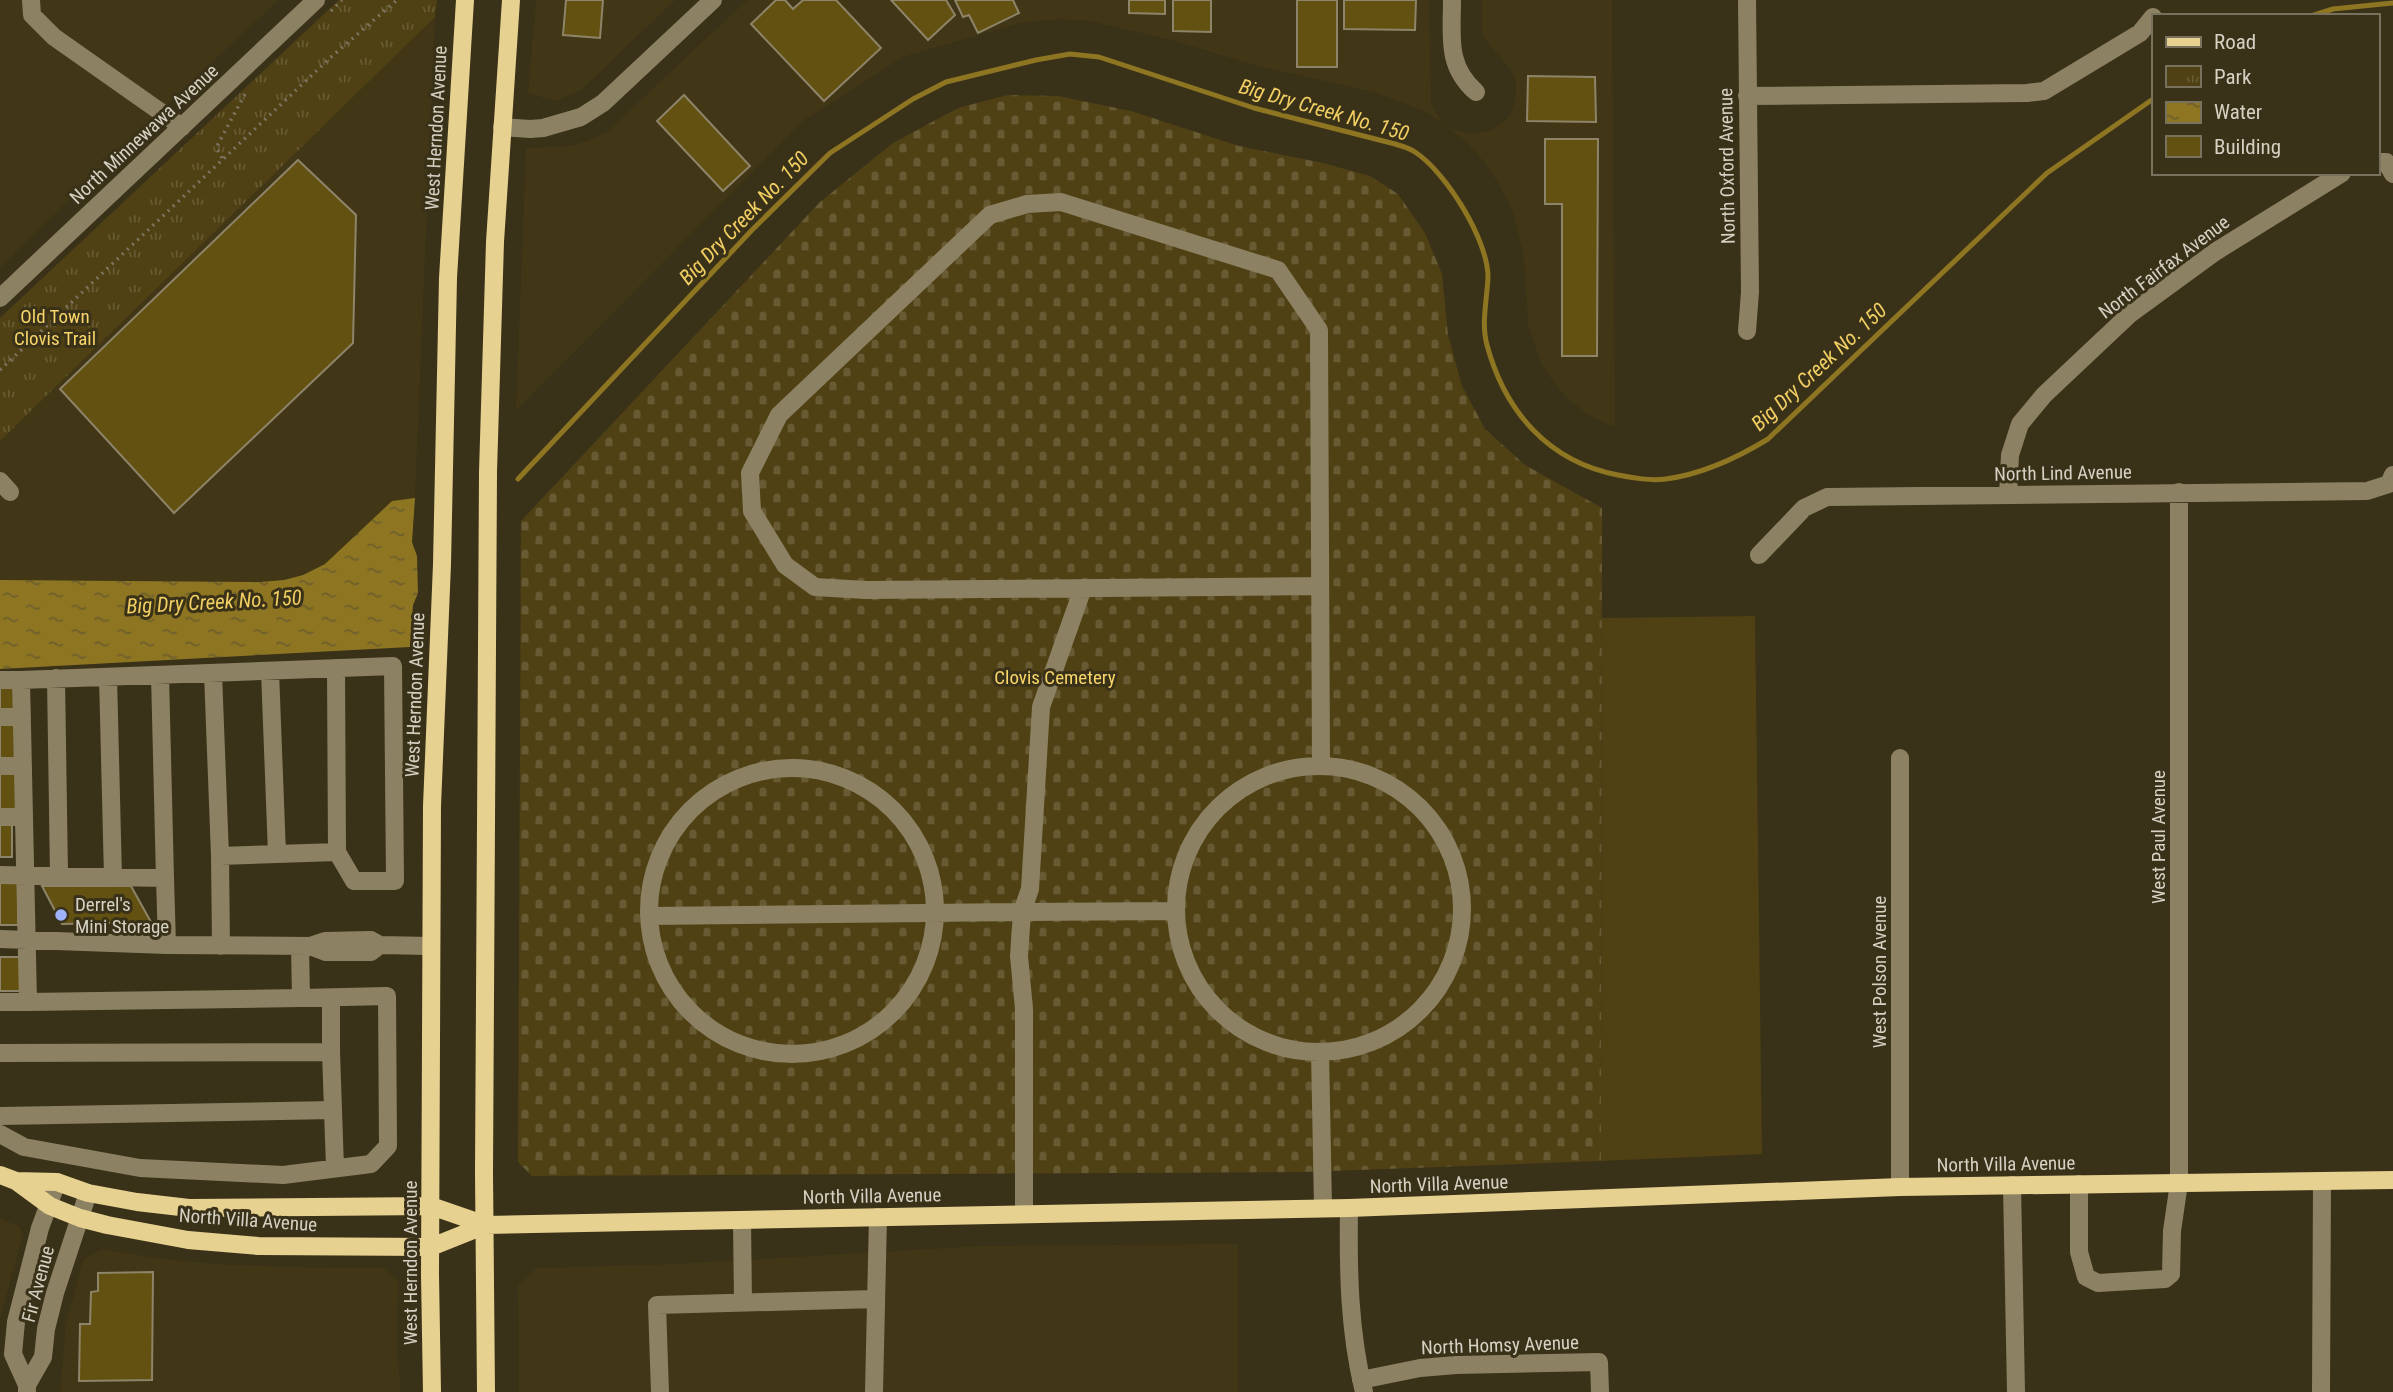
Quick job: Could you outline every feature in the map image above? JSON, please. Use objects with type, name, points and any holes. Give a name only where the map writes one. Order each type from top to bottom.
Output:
[{"type":"main road","name":"West Herndon Avenue","points":[[432,1392],[432,806],[442,564],[448,278],[465,0]]},
{"type":"main road","points":[[486,1392],[488,472],[495,242],[511,0]]},
{"type":"main road","name":"North Villa Avenue","points":[[8,1178],[57,1182],[88,1193],[189,1208],[431,1206],[486,1226]]},
{"type":"main road","name":"North Villa Avenue","points":[[8,1178],[50,1206],[80,1218],[107,1226],[188,1240],[258,1246],[431,1247],[486,1226],[1322,1209],[1900,1187],[2393,1180]]},
{"type":"street","points":[[31,0],[32,15],[54,37],[182,127]]},
{"type":"street","name":"North Minnewawa Avenue","points":[[0,298],[316,0]]},
{"type":"street","points":[[502,127],[543,128],[581,117],[603,103],[713,0]]},
{"type":"street","points":[[1452,0],[1454,63],[1459,74],[1476,92]]},
{"type":"street","name":"North Oxford Avenue","points":[[1747,0],[1750,292],[1747,331]]},
{"type":"street","points":[[1747,96],[2044,91],[2140,33],[2152,19]]},
{"type":"street","name":"North Fairfax Avenue","points":[[2008,495],[2010,455],[2020,424],[2045,395],[2141,306],[2215,252],[2339,175]]},
{"type":"street","points":[[1320,586],[866,590],[815,587],[785,565],[752,510],[750,473],[779,415],[990,215],[1027,204],[1061,202],[1279,270],[1319,330],[1321,766]]},
{"type":"street","name":"North Lind Avenue","points":[[1759,555],[1804,509],[1827,497],[2367,491],[2391,479]]},
{"type":"street","name":"West Paul Avenue","points":[[2079,1184],[2079,1251],[2086,1277],[2098,1283],[2165,1279],[2171,1274],[2172,1231],[2179,1183],[2179,492]]},
{"type":"street","points":[[1024,1213],[1024,1009],[1019,956],[1022,912],[1030,889],[1041,707],[1083,588]]},
{"type":"street","points":[[0,680],[108,677],[270,671],[335,668],[393,666],[395,881],[354,881],[337,852],[335,668]]},
{"type":"street","points":[[270,671],[277,855]]},
{"type":"street","points":[[213,673],[221,946]]},
{"type":"street","points":[[160,675],[167,945]]},
{"type":"street","points":[[108,677],[113,877]]},
{"type":"street","points":[[56,678],[60,876]]},
{"type":"street","points":[[21,680],[28,1002]]},
{"type":"street","points":[[0,717],[22,717]]},
{"type":"street","name":"West Polson Avenue","points":[[1900,758],[1900,1187]]},
{"type":"street","points":[[1308,765],[1352,769],[1392,785],[1425,812],[1449,848],[1462,889],[1461,933],[1449,970],[1429,1002],[1400,1028],[1366,1045],[1328,1053],[1290,1050],[1254,1037],[1222,1015],[1198,985],[1182,950],[1176,911],[1182,868],[1200,829],[1229,797],[1266,775],[1308,765]]},
{"type":"street","points":[[0,766],[23,766]]},
{"type":"street","points":[[770,768],[812,768],[852,779],[887,802],[913,834],[930,872],[936,913],[929,953],[918,977],[912,989],[886,1020],[852,1041],[814,1053],[774,1053],[735,1042],[701,1021],[674,992],[656,956],[649,916],[653,874],[670,836],[696,804],[731,781],[770,768]]},
{"type":"street","points":[[0,817],[24,817]]},
{"type":"street","points":[[220,856],[337,852]]},
{"type":"street","points":[[0,875],[165,878]]},
{"type":"street","points":[[649,916],[1176,911]]},
{"type":"street","points":[[0,939],[221,946],[305,946],[326,941],[371,940],[380,945],[430,946]]},
{"type":"street","points":[[301,998],[305,946]]},
{"type":"street","points":[[0,1002],[387,996],[388,1146],[371,1164],[283,1175],[140,1168],[24,1147],[0,1134]]},
{"type":"street","points":[[331,998],[335,1168]]},
{"type":"street","points":[[0,1053],[331,1052]]},
{"type":"street","points":[[1320,1052],[1322,1209]]},
{"type":"street","points":[[0,1116],[333,1110]]},
{"type":"street","points":[[2321,1392],[2322,1181]]},
{"type":"street","name":"Fir Avenue","points":[[27,1388],[13,1354],[16,1322],[40,1228],[57,1182]]},
{"type":"street","points":[[2012,1185],[2016,1392]]},
{"type":"street","name":"Fir Avenue","points":[[27,1388],[43,1357],[46,1329],[55,1293],[88,1193]]},
{"type":"street","points":[[1349,1208],[1348,1270],[1352,1323],[1362,1386]]},
{"type":"street","points":[[874,1392],[878,1217]]},
{"type":"street","points":[[742,1220],[743,1302]]},
{"type":"street","points":[[660,1392],[657,1305],[876,1299]]},
{"type":"street","name":"North Homsy Avenue","points":[[1362,1386],[1420,1368],[1599,1362],[1600,1392]]},
{"type":"path","points":[[323,18],[342,0]]},
{"type":"path","points":[[0,370],[330,58],[397,0]]},
{"type":"path","points":[[223,159],[218,144],[241,98],[247,92]]},
{"type":"shaded area","points":[[0,0],[279,0],[179,93],[0,268]]},
{"type":"shaded area","points":[[536,0],[675,0],[581,90],[555,101],[528,93]]},
{"type":"shaded area","points":[[747,0],[1429,0],[1431,103],[1447,126],[1424,111],[1378,93],[1258,66],[1171,40],[1090,21],[1059,19],[1020,23],[903,57],[803,121],[516,411],[526,148],[571,146],[608,131]]},
{"type":"shaded area","points":[[1482,0],[1612,0],[1615,427],[1587,414],[1569,400],[1541,363],[1528,325],[1524,256],[1512,210],[1485,163],[1447,126],[1473,134],[1491,131],[1511,113],[1516,80],[1482,33]]},
{"type":"shaded area","points":[[435,17],[415,498],[392,501],[325,564],[303,575],[284,580],[0,580],[0,441]]},
{"type":"shaded area","points":[[0,1219],[19,1226],[23,1234],[0,1319]]},
{"type":"shaded area","points":[[1238,1244],[1238,1392],[519,1392],[518,1285],[537,1268],[676,1264],[979,1246]]},
{"type":"shaded area","points":[[102,1249],[213,1264],[385,1268],[398,1281],[397,1355],[401,1392],[60,1392],[66,1324],[83,1260]]},
{"type":"green space","name":"Old Town Clovis Trail","points":[[339,0],[437,0],[435,17],[0,441],[0,318]]},
{"type":"green space","name":"Clovis Cemetery","points":[[1008,95],[1058,96],[1131,111],[1239,146],[1323,163],[1370,176],[1398,194],[1425,233],[1442,274],[1448,335],[1462,386],[1485,429],[1525,465],[1602,508],[1601,1161],[1303,1172],[532,1176],[518,1162],[521,521],[820,202],[893,143],[958,108]]},
{"type":"green space","points":[[1755,616],[1762,1154],[1601,1161],[1602,618]]},
{"type":"water","points":[[415,498],[412,542],[417,556],[418,593],[413,605],[410,647],[0,669],[0,580],[284,580],[303,575],[325,564],[392,501]]},
{"type":"building","points":[[566,0],[603,0],[600,38],[563,35]]},
{"type":"building","points":[[776,0],[785,0],[793,9],[803,0],[836,0],[881,48],[824,101],[751,24]]},
{"type":"building","points":[[891,0],[946,0],[955,15],[928,40]]},
{"type":"building","points":[[955,0],[1013,0],[1019,13],[978,33],[969,15],[963,17]]},
{"type":"building","points":[[1129,0],[1165,0],[1165,14],[1129,13]]},
{"type":"building","points":[[1173,0],[1211,0],[1211,32],[1173,31]]},
{"type":"building","points":[[1297,0],[1337,0],[1337,67],[1297,67]]},
{"type":"building","points":[[1344,0],[1416,0],[1415,30],[1344,29]]},
{"type":"building","points":[[1528,76],[1595,77],[1596,122],[1527,121]]},
{"type":"building","points":[[684,95],[750,166],[723,191],[657,121]]},
{"type":"building","points":[[1545,139],[1598,139],[1597,356],[1562,356],[1562,204],[1545,204]]},
{"type":"building","points":[[298,160],[356,215],[353,343],[174,513],[60,389]]},
{"type":"building","points":[[0,688],[15,688],[15,710],[0,710]]},
{"type":"building","points":[[0,724],[15,724],[15,760],[0,760]]},
{"type":"building","points":[[0,770],[16,770],[16,809],[0,809]]},
{"type":"building","points":[[0,823],[12,823],[12,857],[0,857]]},
{"type":"building","points":[[0,882],[18,882],[18,925],[0,925]]},
{"type":"building","points":[[42,886],[131,886],[151,922],[62,924]]},
{"type":"building","points":[[0,957],[22,957],[22,991],[0,991]]},
{"type":"building","points":[[153,1272],[152,1380],[79,1381],[80,1324],[90,1324],[91,1292],[98,1291],[98,1273]]},
{"type":"waterway","name":"Big Dry Creek No. 150","points":[[2317,14],[2333,9],[2393,3]]},
{"type":"waterway","name":"Big Dry Creek No. 150","points":[[518,479],[752,230],[830,153],[913,99],[946,82],[1036,60],[1070,54],[1099,57],[1254,108],[1395,144],[1415,152],[1452,191],[1481,245],[1488,277],[1485,337],[1505,392],[1518,412],[1551,446],[1571,459],[1618,475],[1654,480],[1680,477],[1706,469],[1732,459],[1768,439],[2047,173],[2152,100]]},
{"type":"place","name":"Derrel's Mini Storage","points":[[61,915]]}]
